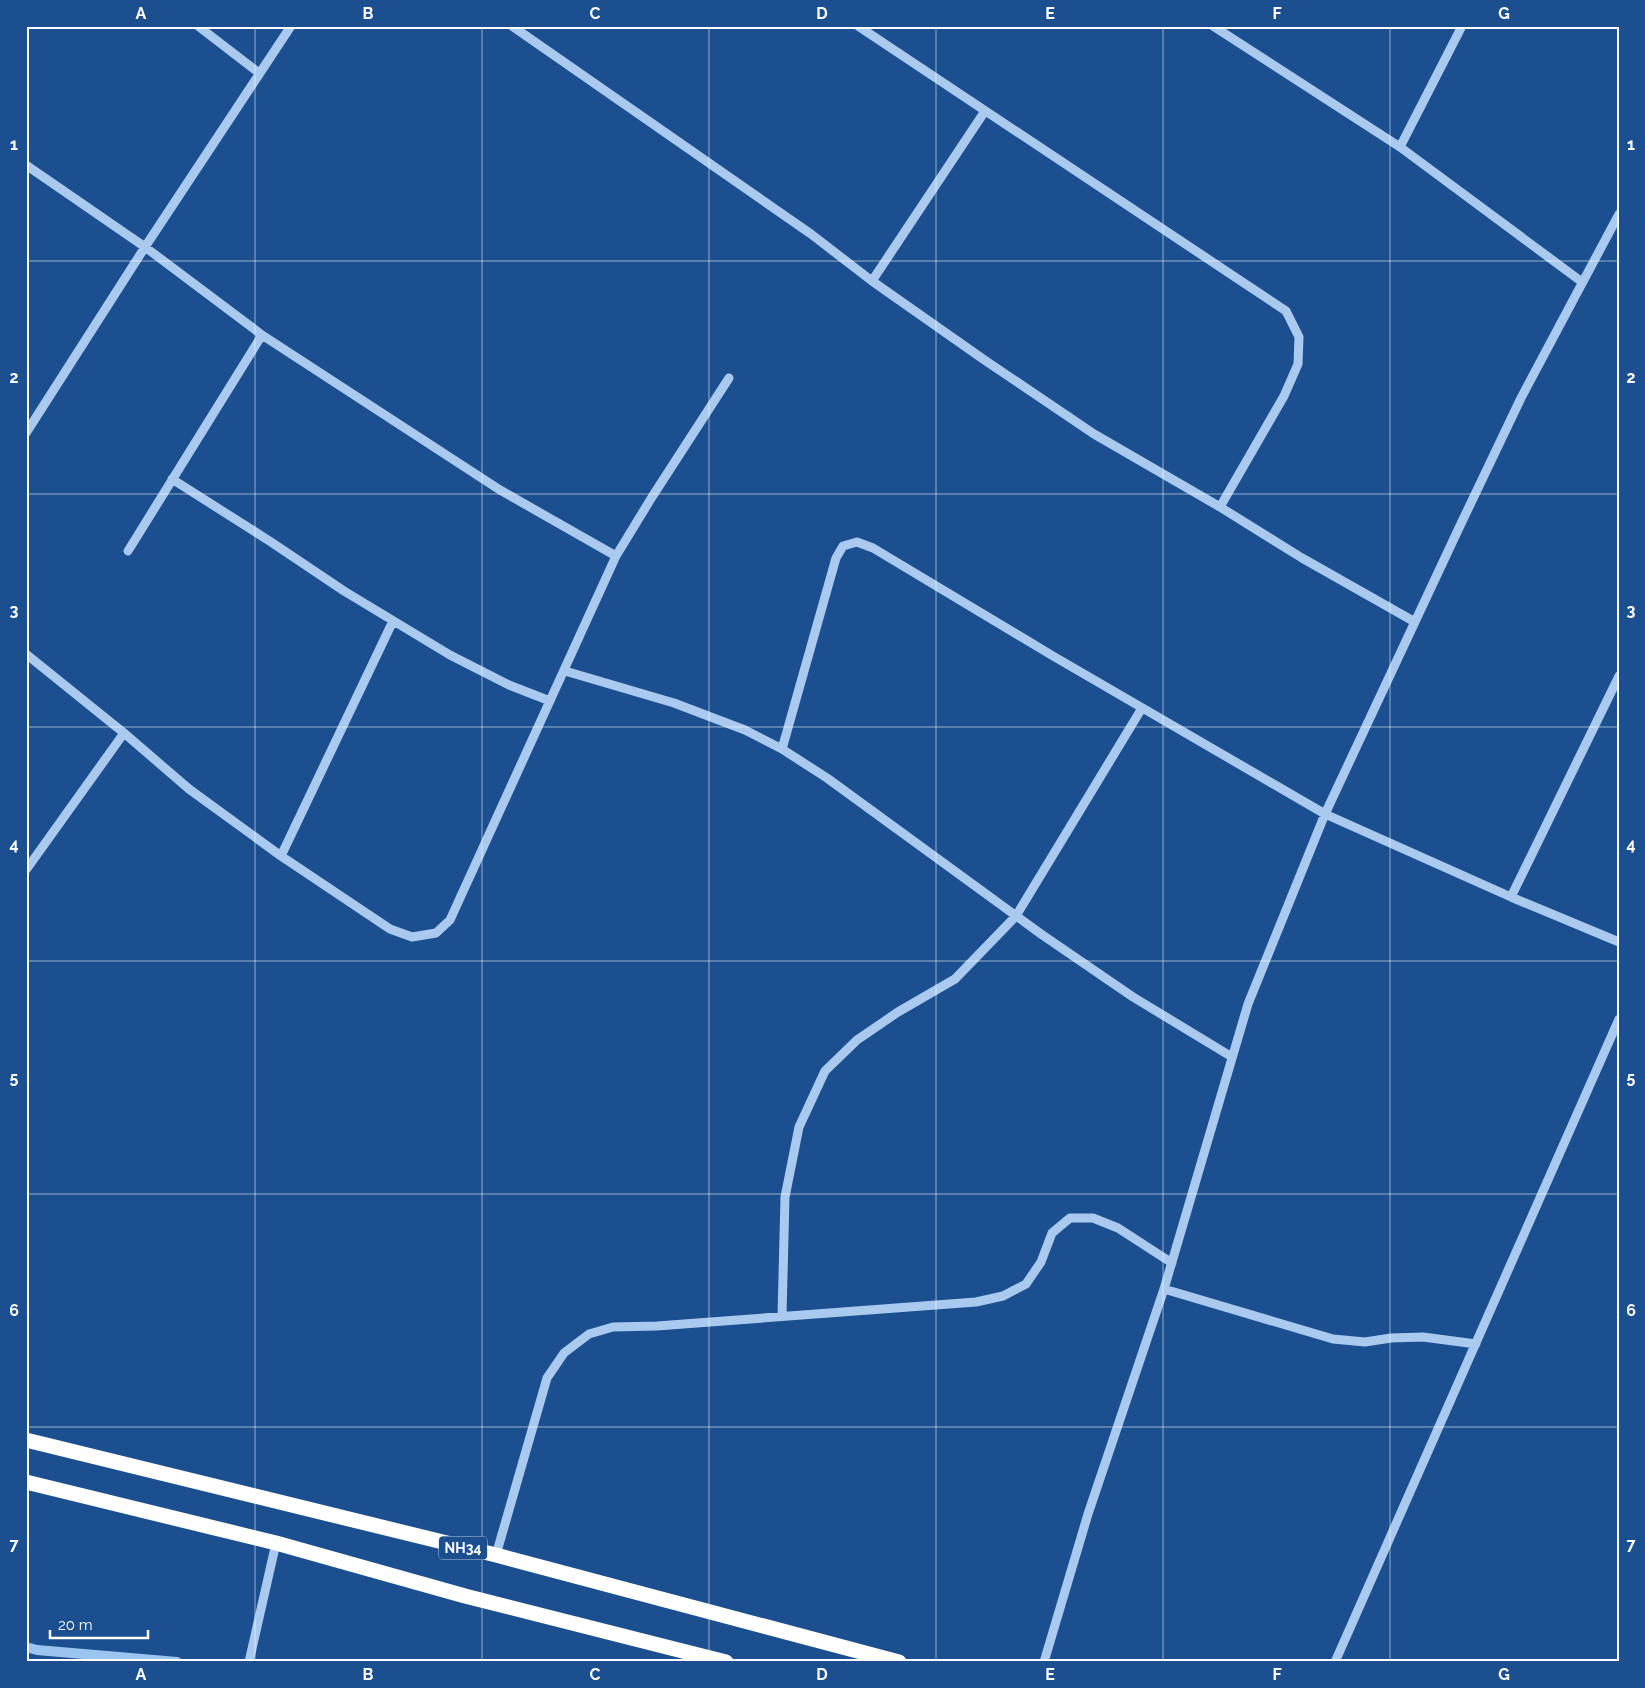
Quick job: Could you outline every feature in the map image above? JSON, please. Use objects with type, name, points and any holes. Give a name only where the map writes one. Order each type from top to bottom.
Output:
[{"type":"highway","name":"NH34","points":[[26,1440],[496,1556],[899,1662]]},
{"type":"highway","points":[[26,1482],[276,1543],[465,1596],[726,1662]]},
{"type":"street","points":[[198,26],[259,73]]},
{"type":"street","points":[[26,433],[145,247],[291,26]]},
{"type":"street","points":[[512,26],[811,234],[872,281],[982,359],[1094,434],[1220,507],[1302,558],[1415,622]]},
{"type":"street","points":[[858,26],[1286,311],[1299,337],[1298,364],[1284,396],[1220,507]]},
{"type":"street","points":[[1213,26],[1400,148],[1582,282]]},
{"type":"street","points":[[1400,148],[1462,26]]},
{"type":"street","points":[[872,281],[985,111]]},
{"type":"street","points":[[26,165],[145,247],[262,335],[500,490],[616,556]]},
{"type":"street","points":[[1044,1662],[1088,1514],[1164,1289],[1248,1004],[1325,814],[1415,622],[1521,398],[1619,214]]},
{"type":"street","points":[[128,551],[262,335]]},
{"type":"street","points":[[26,654],[189,788],[281,856],[390,929],[412,937],[436,933],[450,920],[616,556],[729,378]]},
{"type":"street","points":[[172,479],[344,591],[450,655],[509,685],[550,701]]},
{"type":"street","points":[[782,748],[836,558],[843,546],[857,542],[873,548],[1325,814],[1511,897],[1619,942]]},
{"type":"street","points":[[281,856],[393,621]]},
{"type":"street","points":[[564,671],[674,703],[744,730],[782,748],[827,778],[1041,934],[1133,997],[1232,1058]]},
{"type":"street","points":[[1511,897],[1619,676]]},
{"type":"street","points":[[782,1316],[785,1197],[799,1126],[825,1071],[856,1040],[898,1012],[955,979],[1016,916],[1142,708]]},
{"type":"street","points":[[26,870],[124,733]]},
{"type":"street","points":[[1335,1662],[1619,1019]]},
{"type":"street","points":[[496,1556],[548,1378],[564,1353],[589,1334],[613,1327],[657,1326],[976,1302],[1002,1296],[1026,1284],[1041,1262],[1052,1233],[1070,1218],[1093,1218],[1118,1228],[1172,1263]]},
{"type":"street","points":[[1164,1289],[1333,1339],[1365,1342],[1391,1338],[1423,1337],[1476,1344]]},
{"type":"street","points":[[249,1662],[276,1543]]},
{"type":"waterway","points":[[26,1647],[37,1650],[177,1662]]}]
